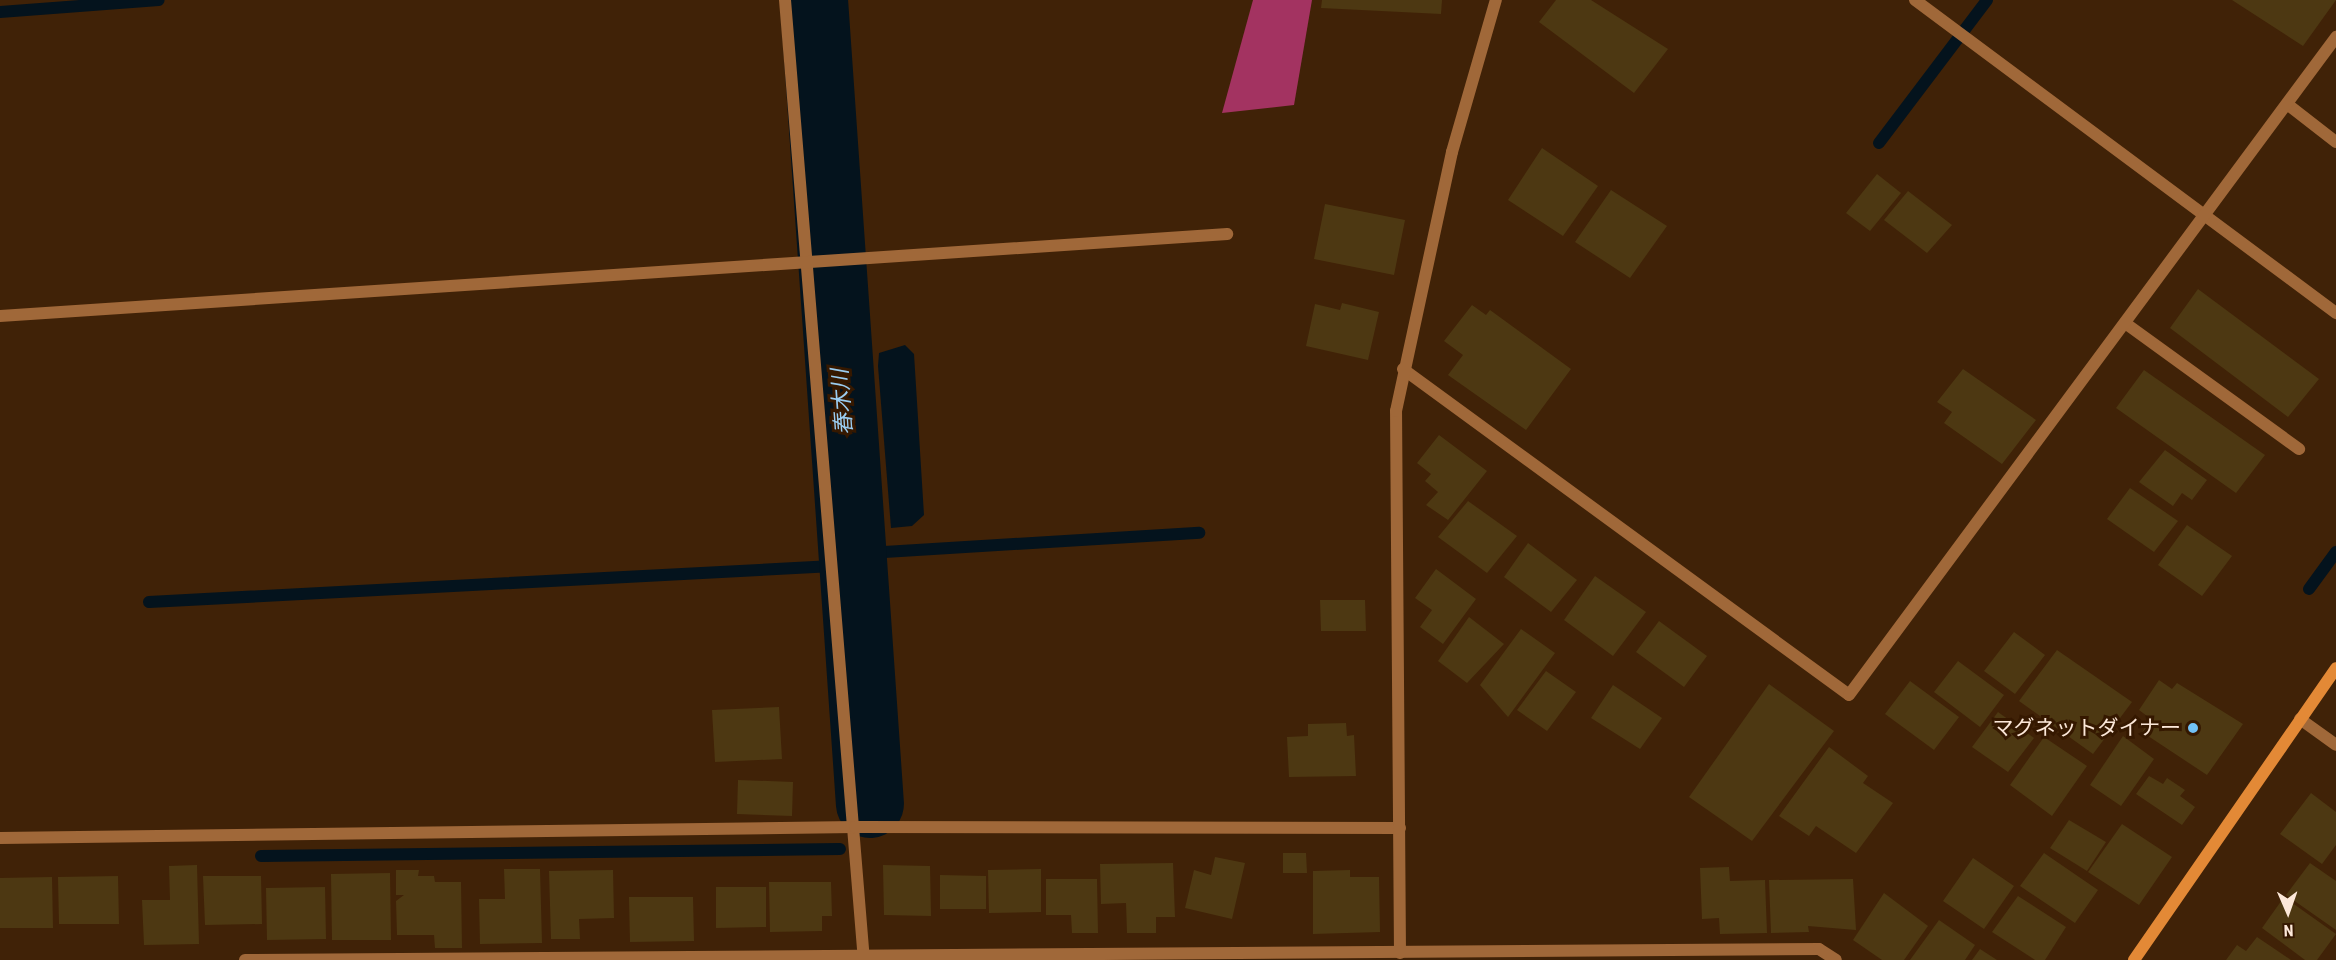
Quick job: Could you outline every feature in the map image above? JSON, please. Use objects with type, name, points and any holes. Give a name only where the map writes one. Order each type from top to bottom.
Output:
[{"type":"street","points":[[785,0],[805,261],[855,827],[864,959]]},
{"type":"street","points":[[1400,953],[1396,411],[1402,369],[1468,87],[1496,0]]},
{"type":"street","points":[[1915,0],[2206,214],[2336,313]]},
{"type":"street","points":[[1402,369],[1848,696],[2336,37]]},
{"type":"street","points":[[2287,104],[2336,142]]},
{"type":"street","points":[[0,316],[1227,234]]},
{"type":"street","points":[[2125,323],[2299,449]]},
{"type":"street","points":[[2134,960],[2336,668]]},
{"type":"street","points":[[2300,719],[2336,746]]},
{"type":"street","points":[[0,838],[855,827],[1400,828]]},
{"type":"street","points":[[245,960],[864,959],[1400,953],[1532,957],[1818,949],[1836,960]]},
{"type":"street","points":[[1811,960],[1818,949]]},
{"type":"shaded area","points":[[1253,0],[1312,0],[1294,105],[1222,113]]},
{"type":"water","points":[[905,345],[914,354],[924,515],[912,526],[891,528],[878,366],[879,353]]},
{"type":"building","points":[[1322,0],[1442,0],[1441,14],[1321,8]]},
{"type":"building","points":[[1556,0],[1591,0],[1668,49],[1634,93],[1539,22]]},
{"type":"building","points":[[2232,0],[2336,0],[2303,46]]},
{"type":"building","points":[[1542,148],[1598,186],[1563,236],[1508,200]]},
{"type":"building","points":[[1877,174],[1901,193],[1870,231],[1846,213]]},
{"type":"building","points":[[1611,190],[1667,226],[1630,278],[1575,242]]},
{"type":"building","points":[[1908,191],[1952,225],[1927,253],[1884,220]]},
{"type":"building","points":[[1325,204],[1405,220],[1394,275],[1314,259]]},
{"type":"building","points":[[2198,289],[2319,379],[2288,417],[2170,328]]},
{"type":"building","points":[[1342,303],[1379,312],[1368,360],[1306,346],[1315,304],[1340,310]]},
{"type":"building","points":[[1472,305],[1486,315],[1490,310],[1571,369],[1526,430],[1448,375],[1463,355],[1444,341]]},
{"type":"building","points":[[1963,369],[2036,420],[2002,464],[1944,423],[1952,412],[1937,402]]},
{"type":"building","points":[[2144,370],[2265,455],[2236,493],[2116,408]]},
{"type":"building","points":[[1439,435],[1487,471],[1448,520],[1426,505],[1438,492],[1425,481],[1431,474],[1417,463]]},
{"type":"building","points":[[2165,450],[2207,480],[2192,500],[2182,493],[2173,506],[2139,482]]},
{"type":"building","points":[[2130,488],[2178,521],[2154,552],[2107,519]]},
{"type":"building","points":[[1468,501],[1517,536],[1487,573],[1438,537]]},
{"type":"building","points":[[2187,525],[2232,556],[2202,596],[2158,565]]},
{"type":"building","points":[[1528,543],[1577,580],[1551,612],[1504,577]]},
{"type":"building","points":[[1436,569],[1476,599],[1443,644],[1420,627],[1432,610],[1415,598]]},
{"type":"building","points":[[1595,576],[1646,612],[1613,656],[1564,620]]},
{"type":"building","points":[[1320,600],[1365,600],[1366,631],[1321,631]]},
{"type":"building","points":[[1469,617],[1504,644],[1467,683],[1438,661]]},
{"type":"building","points":[[1659,621],[1707,656],[1684,687],[1636,652]]},
{"type":"building","points":[[1521,629],[1555,653],[1508,717],[1480,685]]},
{"type":"building","points":[[2014,632],[2045,655],[2015,694],[1984,671]]},
{"type":"building","points":[[2057,650],[2132,702],[2093,754],[2019,701]]},
{"type":"building","points":[[1958,661],[2004,695],[1980,727],[1934,692]]},
{"type":"building","points":[[1546,671],[1576,692],[1547,731],[1517,710]]},
{"type":"building","name":"マグネットダイナー","points":[[2159,680],[2172,689],[2177,683],[2243,724],[2207,775],[2142,732],[2151,719],[2139,710]]},
{"type":"building","points":[[1910,681],[1959,717],[1934,750],[1885,714]]},
{"type":"building","points":[[1769,684],[1834,731],[1752,841],[1689,797]]},
{"type":"building","points":[[1613,685],[1662,718],[1640,749],[1591,718]]},
{"type":"building","points":[[779,707],[782,759],[715,762],[712,710]]},
{"type":"building","points":[[1998,712],[2034,738],[2008,772],[1972,747]]},
{"type":"building","points":[[1346,723],[1347,736],[1354,735],[1356,776],[1289,777],[1287,737],[1308,736],[1308,724]]},
{"type":"building","points":[[2123,736],[2154,759],[2121,806],[2090,785]]},
{"type":"building","points":[[2044,737],[2087,766],[2052,816],[2010,785]]},
{"type":"building","points":[[1829,747],[1868,776],[1863,783],[1893,803],[1856,853],[1816,826],[1809,836],[1779,816]]},
{"type":"building","points":[[2149,776],[2163,784],[2167,778],[2185,790],[2180,796],[2195,807],[2182,825],[2136,794]]},
{"type":"building","points":[[738,780],[793,782],[792,816],[737,814]]},
{"type":"building","points":[[2311,793],[2336,812],[2336,845],[2322,864],[2280,834]]},
{"type":"building","points":[[2069,820],[2106,842],[2087,871],[2050,848]]},
{"type":"building","points":[[2122,824],[2172,857],[2139,905],[2088,872]]},
{"type":"building","points":[[1283,853],[1306,853],[1307,873],[1283,873]]},
{"type":"building","points":[[2044,853],[2098,890],[2075,923],[2020,886]]},
{"type":"building","points":[[1215,857],[1245,863],[1232,919],[1185,908],[1194,870],[1211,875]]},
{"type":"building","points":[[1973,858],[2014,886],[1984,929],[1943,901]]},
{"type":"building","points":[[1173,863],[1175,917],[1156,917],[1156,933],[1127,933],[1126,903],[1101,904],[1100,864]]},
{"type":"building","points":[[2310,863],[2336,881],[2336,930],[2286,895]]},
{"type":"building","points":[[197,865],[199,944],[144,945],[142,900],[170,900],[169,866]]},
{"type":"building","points":[[883,865],[930,866],[931,916],[884,915]]},
{"type":"building","points":[[1729,867],[1730,881],[1765,880],[1767,933],[1720,934],[1719,918],[1702,919],[1700,868]]},
{"type":"building","points":[[504,869],[540,869],[542,943],[480,944],[479,899],[505,899]]},
{"type":"building","points":[[1041,869],[1041,912],[989,913],[988,870]]},
{"type":"building","points":[[396,870],[419,870],[418,876],[434,876],[435,882],[461,882],[462,948],[435,948],[434,935],[397,935],[396,901],[404,895],[396,895]]},
{"type":"building","points":[[613,870],[614,918],[579,919],[580,939],[551,939],[549,871]]},
{"type":"building","points":[[1350,870],[1350,877],[1379,877],[1380,932],[1313,934],[1313,871]]},
{"type":"building","points":[[390,873],[391,940],[332,940],[331,874]]},
{"type":"building","points":[[940,875],[986,876],[986,909],[940,909]]},
{"type":"building","points":[[118,876],[119,924],[59,924],[58,877]]},
{"type":"building","points":[[203,876],[261,876],[262,924],[205,925]]},
{"type":"building","points":[[52,877],[53,928],[0,928],[0,878]]},
{"type":"building","points":[[1046,879],[1097,879],[1098,933],[1072,933],[1071,915],[1046,915]]},
{"type":"building","points":[[1853,879],[1856,930],[1808,926],[1809,932],[1771,933],[1769,880]]},
{"type":"building","points":[[769,882],[831,882],[832,916],[822,916],[822,931],[770,932]]},
{"type":"building","points":[[325,887],[326,939],[267,940],[266,888]]},
{"type":"building","points":[[716,887],[766,887],[766,927],[716,928]]},
{"type":"building","points":[[1884,893],[1928,926],[1904,960],[1882,960],[1853,940]]},
{"type":"building","points":[[2018,896],[2066,927],[2045,960],[2035,960],[1992,932]]},
{"type":"building","points":[[629,897],[693,897],[694,941],[630,942]]},
{"type":"building","points":[[2284,897],[2336,934],[2317,960],[2305,960],[2262,928]]},
{"type":"building","points":[[1939,920],[1975,945],[1965,960],[1910,960]]},
{"type":"building","points":[[2257,937],[2291,960],[2226,960],[2237,945],[2246,951]]},
{"type":"building","points":[[1980,949],[1997,960],[1972,960]]},
{"type":"waterway","points":[[0,12],[159,0]]},
{"type":"waterway","name":"春木川","points":[[814,0],[870,804]]},
{"type":"waterway","points":[[1879,143],[1987,0]]},
{"type":"waterway","points":[[852,554],[1199,533]]},
{"type":"waterway","points":[[2309,589],[2336,552]]},
{"type":"waterway","points":[[149,602],[852,565]]},
{"type":"waterway","points":[[261,856],[840,849]]},
{"type":"place","name":"マグネットダイナー","points":[[2193,728]]}]
